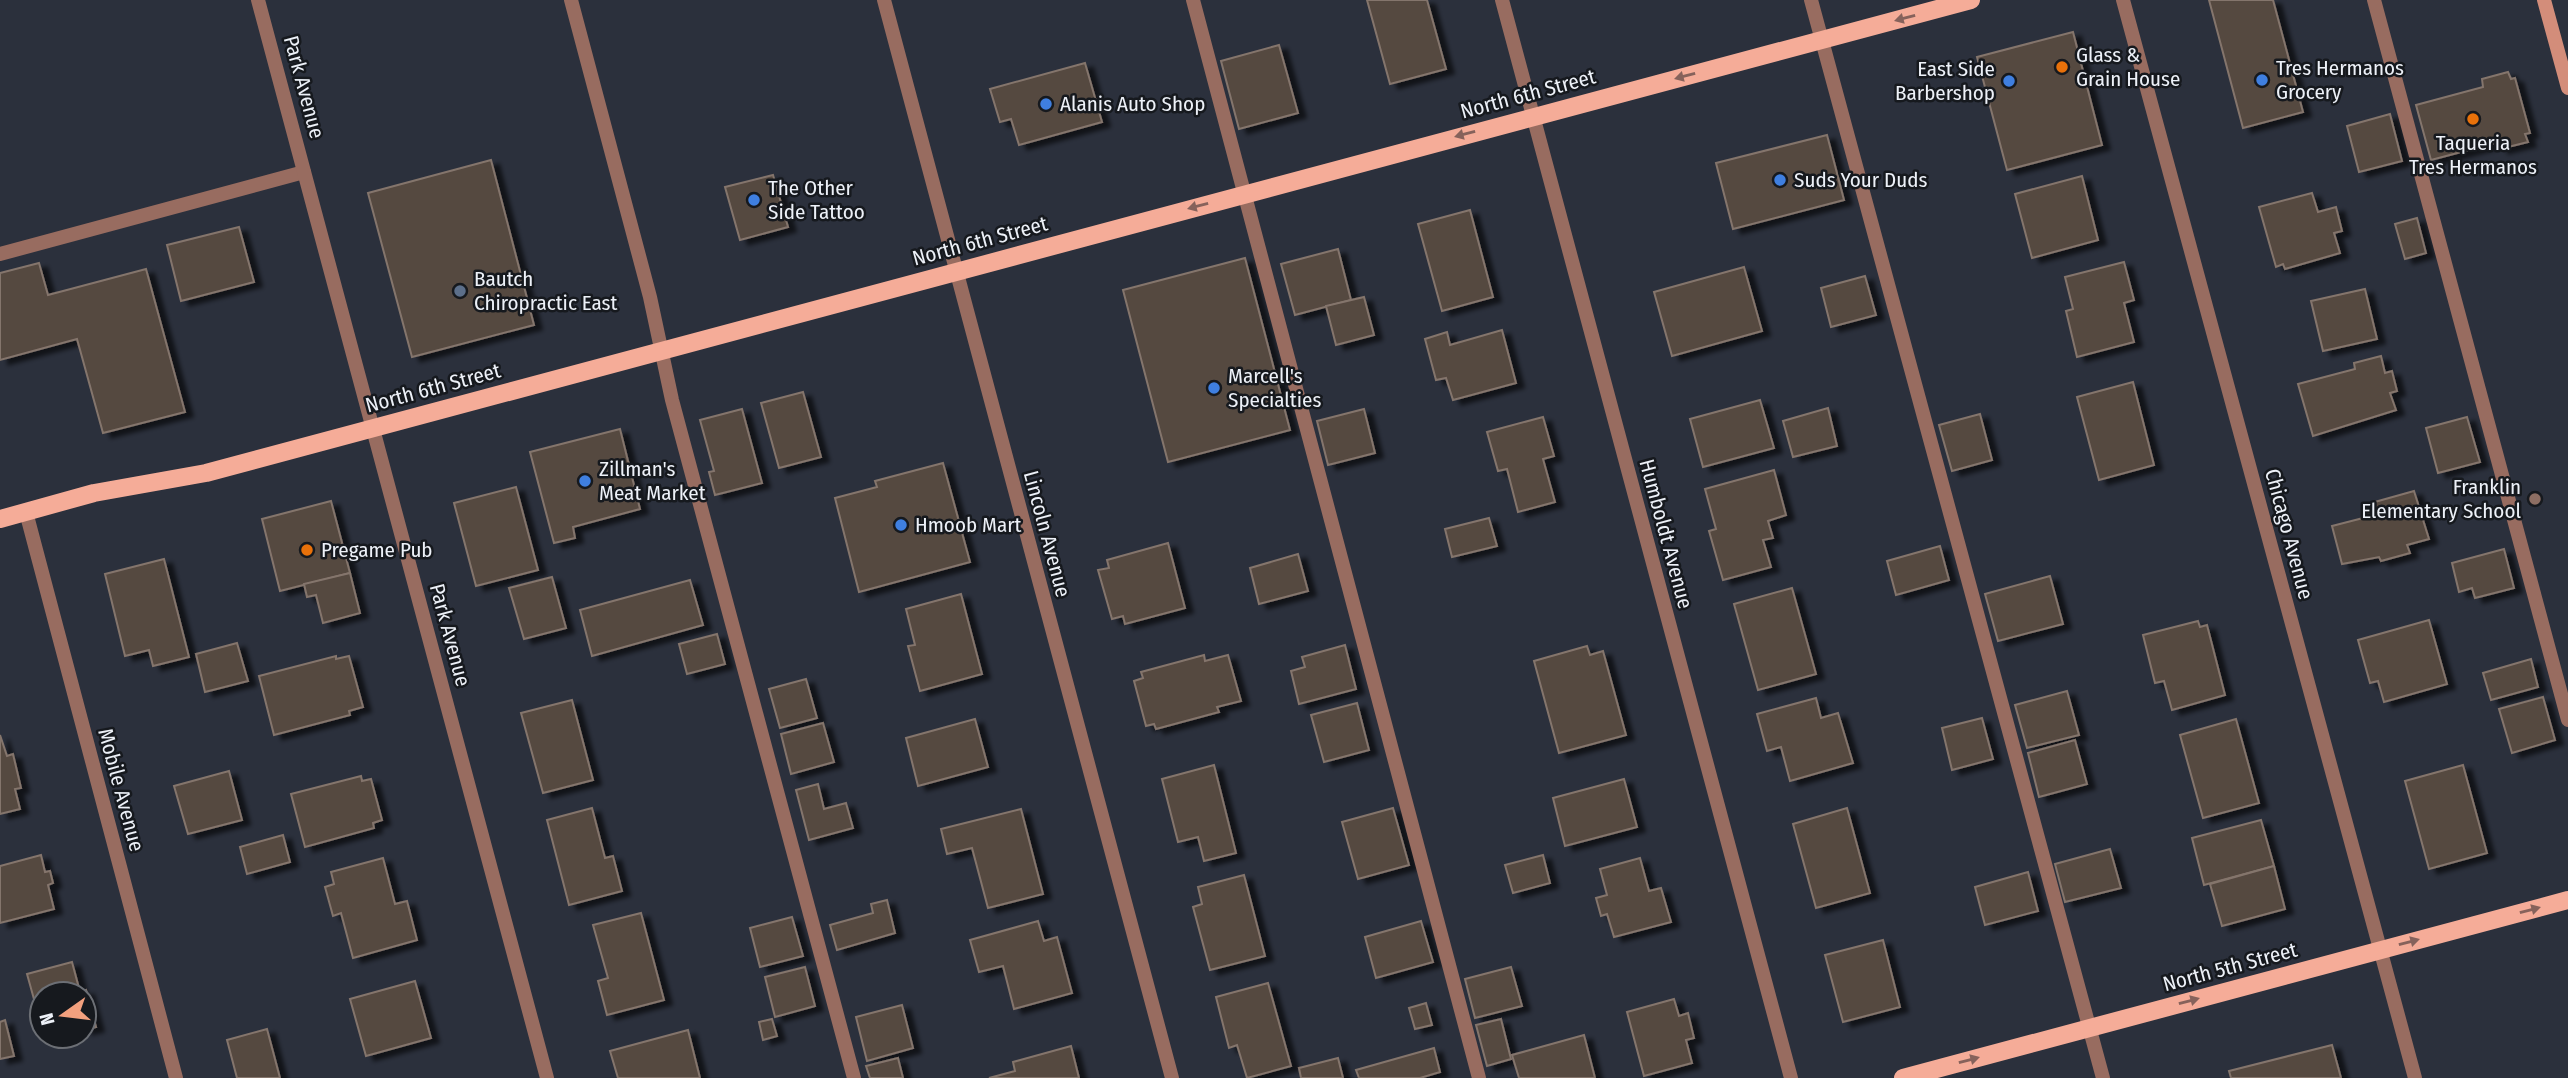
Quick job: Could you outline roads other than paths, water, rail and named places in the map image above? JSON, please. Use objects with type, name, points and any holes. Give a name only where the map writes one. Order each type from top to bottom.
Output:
[{"type":"main road","name":"North 6th Street","points":[[0,519],[94,493],[206,473],[1971,0]]},
{"type":"main road","points":[[2544,0],[2568,88]]},
{"type":"main road","points":[[0,532],[26,512]]},
{"type":"main road","name":"North 5th Street","points":[[1903,1078],[2568,900]]},
{"type":"street","name":"Park Avenue","points":[[258,0],[547,1078]]},
{"type":"street","points":[[571,0],[662,350],[679,426],[854,1078]]},
{"type":"street","name":"Lincoln Avenue","points":[[884,0],[1172,1078]]},
{"type":"street","points":[[1193,0],[1479,1078]]},
{"type":"street","name":"Humboldt Avenue","points":[[1502,0],[1791,1078]]},
{"type":"street","points":[[1811,0],[2103,1078]]},
{"type":"street","name":"Chicago Avenue","points":[[2123,0],[2415,1078]]},
{"type":"street","points":[[2374,0],[2568,720]]},
{"type":"street","points":[[0,254],[304,172]]},
{"type":"street","name":"Mobile Avenue","points":[[26,512],[176,1078]]},
{"type":"place","name":"Glass & Grain House","points":[[2062,67]]},
{"type":"place","name":"Tres Hermanos Grocery","points":[[2262,80]]},
{"type":"place","name":"East Side Barbershop","points":[[2009,81]]},
{"type":"place","name":"Alanis Auto Shop","points":[[1046,104]]},
{"type":"place","name":"Taqueria Tres Hermanos","points":[[2473,119]]},
{"type":"place","name":"Suds Your Duds","points":[[1780,180]]},
{"type":"place","name":"The Other Side Tattoo","points":[[754,200]]},
{"type":"place","name":"Bautch Chiropractic East","points":[[460,291]]},
{"type":"place","name":"Marcell's Specialties","points":[[1214,388]]},
{"type":"place","name":"Zillman's Meat Market","points":[[585,481]]},
{"type":"place","name":"Franklin Elementary School","points":[[2535,499]]},
{"type":"place","name":"Hmoob Mart","points":[[901,525]]},
{"type":"place","name":"Pregame Pub","points":[[307,550]]}]
